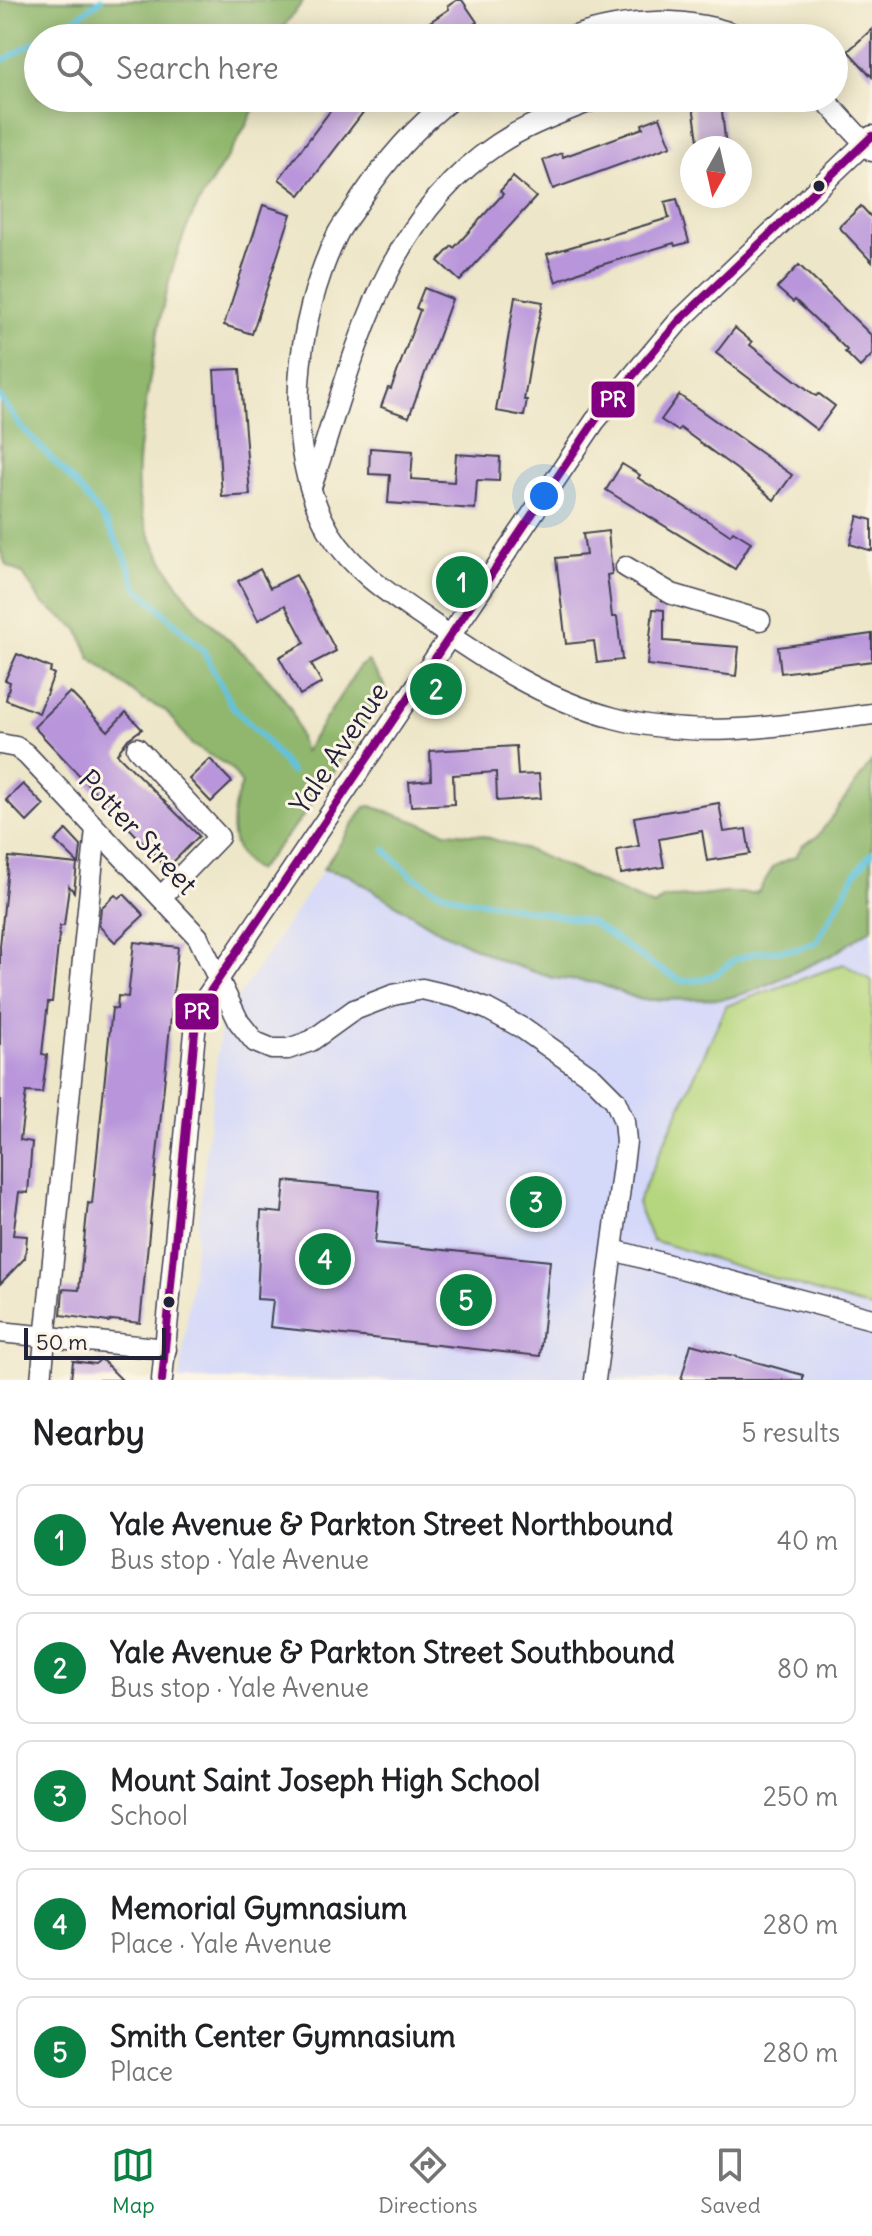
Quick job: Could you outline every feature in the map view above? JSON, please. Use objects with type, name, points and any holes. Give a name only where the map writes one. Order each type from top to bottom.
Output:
[{"type":"street","points":[[638,24],[695,24]]},
{"type":"street","points":[[435,112],[388,159],[338,234],[306,322],[298,409],[302,451],[311,487],[329,530],[348,559],[379,586],[518,680],[570,704],[615,718],[656,726],[735,730],[872,714]]},
{"type":"street","points":[[311,487],[378,288],[403,241],[432,204],[463,172],[496,145],[565,112]]},
{"type":"street","points":[[837,112],[869,144]]},
{"type":"street","name":"Yale Avenue","points":[[162,1380],[197,1011],[595,421],[678,322],[869,144]]},
{"type":"street","points":[[626,567],[672,594],[760,620]]},
{"type":"street","name":"Potter Street","points":[[0,744],[16,747],[26,754],[198,937],[239,1022],[255,1042],[272,1049],[288,1049],[311,1041],[354,1010],[393,995],[422,989],[487,1009],[522,1028],[593,1078],[615,1100],[624,1121],[626,1142],[613,1250]]},
{"type":"street","points":[[137,748],[219,837],[161,897]]},
{"type":"street","points":[[41,1380],[96,829]]},
{"type":"street","points":[[595,1380],[613,1250],[872,1319]]},
{"type":"street","points":[[0,1332],[166,1349]]},
{"type":"shaded area","points":[[347,834],[432,891],[872,922],[872,1380],[180,1380],[221,1023]]},
{"type":"green space","points":[[0,0],[304,0],[286,24],[24,24],[24,112],[252,112],[188,225],[168,283],[140,438],[137,479],[143,518],[165,564],[191,602],[264,674],[289,706],[304,752],[359,667],[368,661],[385,686],[385,694],[301,819],[257,871],[239,854],[235,843],[234,807],[242,784],[230,767],[192,745],[166,711],[143,700],[91,659],[78,629],[41,602],[23,574],[6,565],[0,549]]},
{"type":"green space","points":[[872,761],[872,928],[832,955],[753,991],[724,999],[641,1000],[597,983],[553,978],[504,962],[436,929],[348,875],[323,869],[365,807],[371,806],[446,832],[480,835],[528,850],[654,906],[664,898],[754,893],[758,892],[774,866],[796,856],[802,846],[818,836]]},
{"type":"green space","points":[[844,964],[872,981],[872,1309],[652,1240],[637,1203],[726,1006]]},
{"type":"building","points":[[462,0],[477,22],[427,24],[449,9],[448,6]]},
{"type":"building","points":[[872,29],[872,77],[848,51]]},
{"type":"building","points":[[329,112],[363,112],[300,195],[279,179]]},
{"type":"building","points":[[694,112],[722,112],[725,136],[697,136]]},
{"type":"building","points":[[660,117],[671,146],[553,189],[543,160],[562,153],[563,157],[643,128],[642,124]]},
{"type":"building","points":[[513,177],[536,197],[460,281],[438,261],[452,246],[454,248],[503,194],[500,191]]},
{"type":"building","points":[[677,199],[689,242],[675,246],[674,243],[581,271],[556,282],[547,254],[669,218],[665,202]]},
{"type":"building","points":[[263,205],[291,214],[252,334],[224,325]]},
{"type":"building","points":[[861,206],[872,218],[872,262],[839,227]]},
{"type":"building","points":[[799,265],[872,336],[872,355],[860,367],[830,333],[795,300],[793,302],[777,288]]},
{"type":"building","points":[[424,288],[452,299],[409,417],[381,407],[388,388],[391,389],[420,310],[416,308]]},
{"type":"building","points":[[515,297],[543,302],[524,400],[527,400],[524,416],[496,411]]},
{"type":"building","points":[[735,328],[752,342],[750,345],[816,396],[819,394],[835,406],[817,430],[716,353]]},
{"type":"building","points":[[240,369],[250,495],[222,497],[214,370]]},
{"type":"building","points":[[679,395],[792,475],[774,500],[680,428],[678,431],[661,420]]},
{"type":"building","points":[[370,448],[413,451],[411,479],[454,482],[456,454],[500,457],[499,481],[477,480],[475,509],[388,503],[390,475],[369,474]]},
{"type":"building","points":[[622,464],[640,475],[638,478],[730,535],[733,531],[751,542],[735,569],[606,490]]},
{"type":"building","points":[[858,516],[872,520],[872,551],[850,544]]},
{"type":"building","points":[[608,531],[612,574],[607,575],[612,617],[617,617],[622,660],[597,663],[594,641],[566,644],[556,558],[586,555],[583,534]]},
{"type":"building","points":[[260,569],[270,588],[296,575],[336,651],[311,664],[322,683],[300,695],[279,657],[305,643],[285,605],[258,620],[238,581]]},
{"type":"building","points":[[653,609],[664,610],[664,641],[739,647],[736,676],[647,665]]},
{"type":"building","points":[[872,634],[872,661],[781,673],[778,647]]},
{"type":"building","points":[[17,654],[51,668],[50,672],[54,674],[39,713],[6,700],[10,682],[5,680]]},
{"type":"building","points":[[70,692],[108,731],[126,712],[142,729],[128,739],[117,754],[199,836],[167,868],[34,727]]},
{"type":"building","points":[[516,746],[518,775],[539,774],[541,798],[497,801],[496,772],[453,775],[454,804],[411,806],[409,782],[431,780],[430,751]]},
{"type":"building","points":[[210,759],[232,782],[211,802],[189,779]]},
{"type":"building","points":[[23,784],[44,805],[27,822],[6,800]]},
{"type":"building","points":[[719,803],[724,832],[746,829],[750,854],[707,861],[702,831],[659,839],[664,867],[621,874],[617,850],[639,846],[634,817]]},
{"type":"building","points":[[66,830],[81,846],[79,864],[55,841]]},
{"type":"building","points":[[9,857],[77,864],[74,892],[69,886],[64,926],[60,926],[52,1002],[48,1002],[42,1054],[47,1055],[42,1093],[26,1092],[20,1140],[32,1142],[28,1193],[19,1192],[13,1235],[27,1236],[25,1258],[0,1284],[0,946]]},
{"type":"building","points":[[124,894],[144,915],[115,942],[99,926],[101,908],[115,895],[119,898]]},
{"type":"building","points":[[134,942],[178,947],[140,1323],[61,1315],[63,1289],[79,1290],[88,1203],[92,1204],[112,1008],[117,1009],[118,996],[128,997]]},
{"type":"building","points":[[285,1181],[380,1191],[375,1243],[550,1261],[540,1356],[270,1327],[273,1300],[257,1299],[261,1211],[282,1213]]},
{"type":"building","points":[[691,1344],[803,1375],[803,1380],[681,1380]]},
{"type":"building","points":[[101,1359],[122,1380],[71,1380],[73,1361],[95,1364]]},
{"type":"waterway","points":[[68,24],[101,0]]},
{"type":"waterway","points":[[0,62],[24,48]]},
{"type":"waterway","points":[[0,397],[19,424],[81,490],[106,523],[125,556],[136,586],[203,650],[232,706],[291,772]]},
{"type":"waterway","points":[[385,850],[411,875],[436,890],[466,900],[591,922],[651,964],[682,981],[702,980],[718,973],[734,960],[758,952],[798,949],[817,941],[856,872],[872,853]]},
{"type":"transit line","name":"PR","points":[[162,1380],[197,1011],[595,421],[678,322],[872,136]]},
{"type":"place","name":"Yale Avenue & Parkton Street Northbound","points":[[462,582]]},
{"type":"place","name":"Yale Avenue & Parkton Street Southbound","points":[[436,689]]},
{"type":"place","name":"Mount Saint Joseph High School","points":[[536,1202]]},
{"type":"place","name":"Memorial Gymnasium","points":[[325,1259]]},
{"type":"place","name":"Smith Center Gymnasium","points":[[466,1300]]}]
